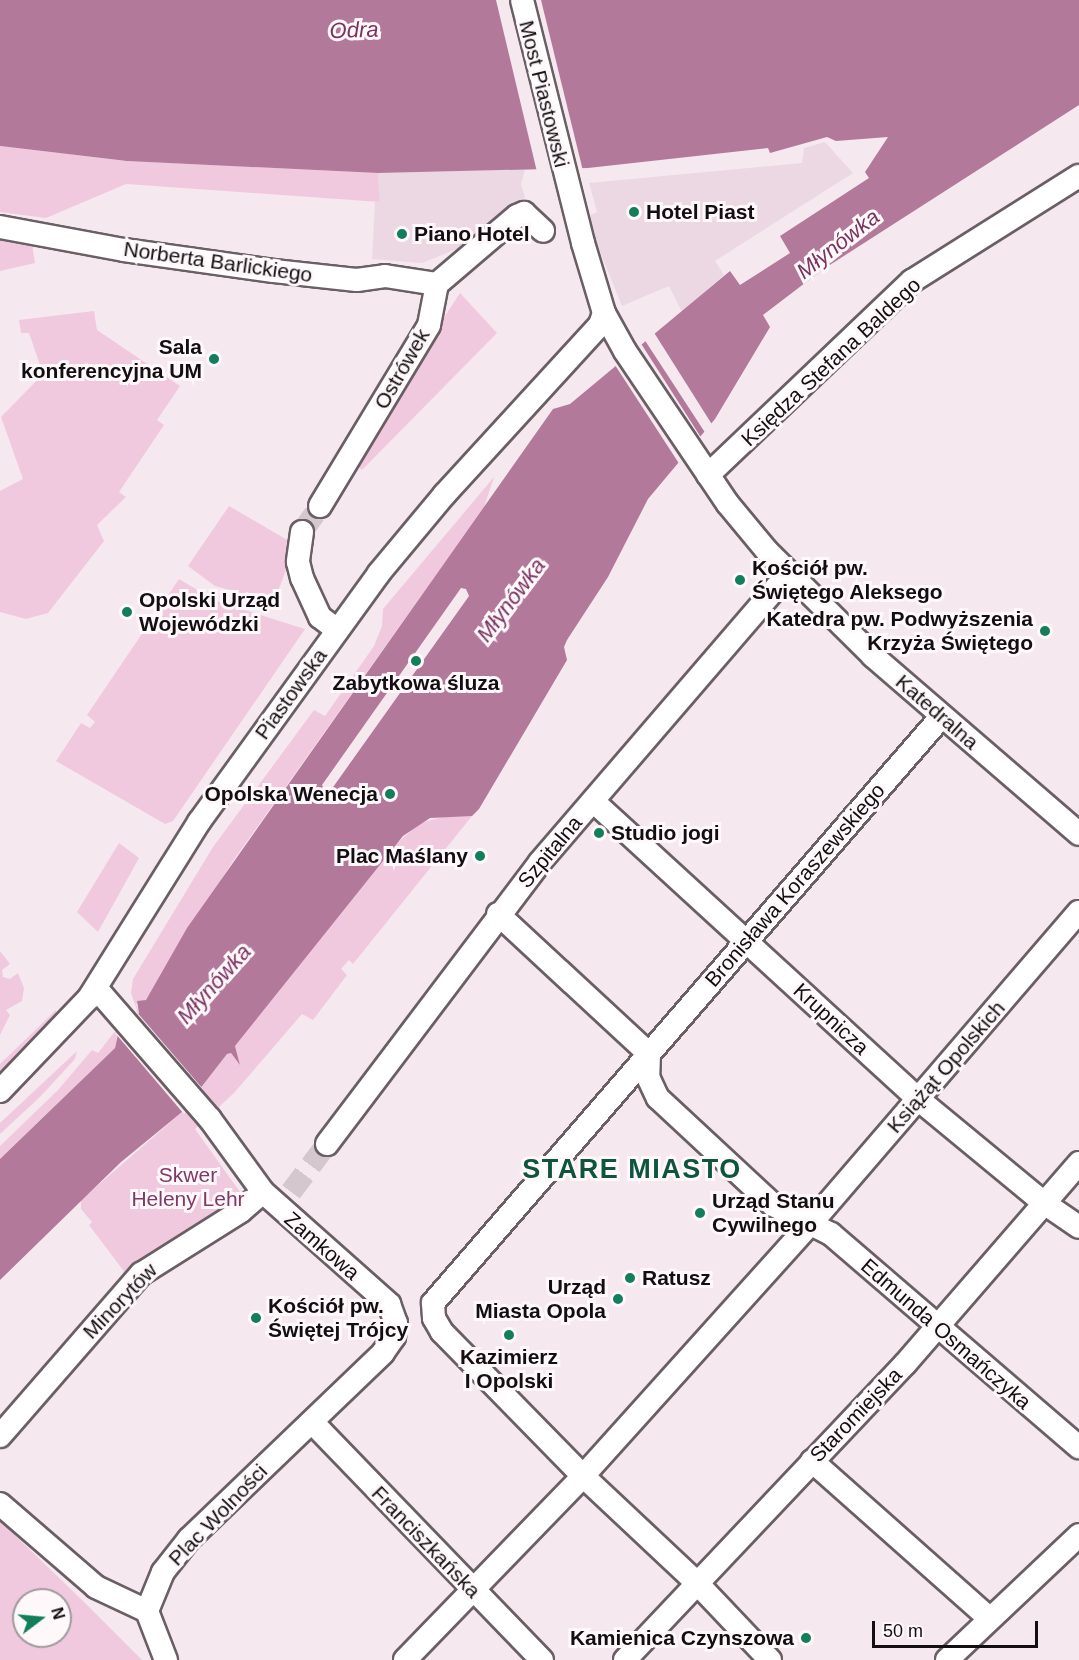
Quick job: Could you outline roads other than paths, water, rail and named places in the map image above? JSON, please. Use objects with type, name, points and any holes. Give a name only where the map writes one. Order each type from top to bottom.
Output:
[{"type":"street","name":"Most Piastowski","points":[[522,0],[567,187],[604,314]]},
{"type":"street","name":"Księdza Stefana Baldego","points":[[708,475],[912,281],[1079,177]]},
{"type":"street","points":[[437,284],[517,216],[524,213],[543,231]]},
{"type":"street","name":"Norberta Barlickiego","points":[[0,227],[262,269],[357,280],[385,276],[437,284]]},
{"type":"street","name":"Ostrówek","points":[[320,507],[429,325],[437,284]]},
{"type":"street","name":"Katedralna","points":[[604,314],[625,351],[708,475],[745,525],[789,573],[873,656],[1079,834]]},
{"type":"street","name":"Piastowska","points":[[0,1091],[75,1018],[199,822],[336,630],[419,523],[600,325],[604,314]]},
{"type":"street","points":[[302,532],[298,562],[302,578],[320,617],[336,630]]},
{"type":"street","name":"Szpitalna","points":[[327,1144],[498,914],[592,801],[789,573]]},
{"type":"street","name":"Bronisława Koraszewskiego","points":[[434,1318],[434,1303],[439,1294],[942,716]]},
{"type":"street","name":"Krupnicza","points":[[592,801],[918,1099],[1044,1203],[1079,1227]]},
{"type":"street","name":"Książąt Opolskich","points":[[405,1660],[479,1597],[583,1476],[812,1221],[1079,912]]},
{"type":"street","points":[[498,914],[649,1054],[648,1077],[658,1098],[781,1212],[812,1221]]},
{"type":"street","name":"Zamkowa","points":[[96,988],[210,1119],[229,1146],[277,1197],[389,1305],[396,1323]]},
{"type":"street","name":"Staromiejska","points":[[625,1660],[696,1581],[937,1328],[1079,1163]]},
{"type":"street","name":"Minorytów","points":[[0,1436],[141,1274],[241,1211],[277,1197]]},
{"type":"street","name":"Edmunda Osmańczyka","points":[[812,1221],[1079,1447]]},
{"type":"street","points":[[312,1422],[383,1353],[394,1337],[396,1323],[434,1318],[442,1332],[583,1476],[696,1581],[770,1660]]},
{"type":"street","name":"Franciszkańska","points":[[312,1422],[542,1660]]},
{"type":"street","name":"Plac Wolności","points":[[147,1611],[154,1589],[175,1555],[312,1422]]},
{"type":"street","points":[[812,1461],[989,1618]]},
{"type":"street","points":[[0,1504],[96,1587],[147,1611],[165,1658]]},
{"type":"street","points":[[947,1660],[989,1618],[1048,1569],[1079,1535]]},
{"type":"water","points":[[0,0],[1079,0],[1079,105],[822,270],[763,315],[770,327],[715,419],[648,499],[608,577],[567,640],[564,647],[567,660],[479,809],[472,816],[430,818],[403,836],[235,1046],[240,1065],[231,1053],[227,1054],[182,1112],[121,1162],[0,1280],[0,1159],[115,1048],[119,1030],[139,1013],[137,1001],[146,1000],[187,928],[553,409],[570,404],[730,271],[740,285],[790,253],[780,236],[869,178],[865,172],[888,137],[836,141],[827,137],[770,153],[768,148],[588,168],[378,173],[127,161],[0,146]],"holes":[[[461,588],[466,589],[469,596],[331,790],[325,791],[322,785]]]},
{"type":"tunnel","points":[[302,532],[320,506]]},
{"type":"tunnel","points":[[291,1192],[327,1144]]},
{"type":"place","name":"Hotel Piast","points":[[634,212]]},
{"type":"place","name":"Piano Hotel","points":[[402,234]]},
{"type":"place","name":"Sala konferencyjna UM","points":[[214,359]]},
{"type":"place","name":"Kościół pw. Świętego Aleksego","points":[[740,580]]},
{"type":"place","name":"Opolski Urząd Wojewódzki","points":[[127,612]]},
{"type":"place","name":"Katedra pw. Podwyższenia Krzyża Świętego","points":[[1045,631]]},
{"type":"place","name":"Zabytkowa śluza","points":[[416,661]]},
{"type":"place","name":"Opolska Wenecja","points":[[390,794]]},
{"type":"place","name":"Studio jogi","points":[[599,833]]},
{"type":"place","name":"Plac Maślany","points":[[480,856]]},
{"type":"place","name":"Urząd Stanu Cywilnego","points":[[700,1213]]},
{"type":"place","name":"Ratusz","points":[[630,1278]]},
{"type":"place","name":"Urząd Miasta Opola","points":[[618,1299]]},
{"type":"place","name":"Kościół pw. Świętej Trójcy","points":[[256,1318]]},
{"type":"place","name":"Kazimierz I Opolski","points":[[509,1335]]},
{"type":"place","name":"Kamienica Czynszowa","points":[[806,1638]]},
{"type":"district","name":"STARE MIASTO","points":[[632,1170]]},
{"type":"water label","name":"Odra","points":[[354,30]]},
{"type":"water label","name":"Młynówka","points":[[838,244]]},
{"type":"water label","name":"Młynówka","points":[[511,600]]},
{"type":"water label","name":"Młynówka","points":[[214,984]]},
{"type":"park label","name":"Skwer Heleny Lehr","points":[[188,1187]]}]
